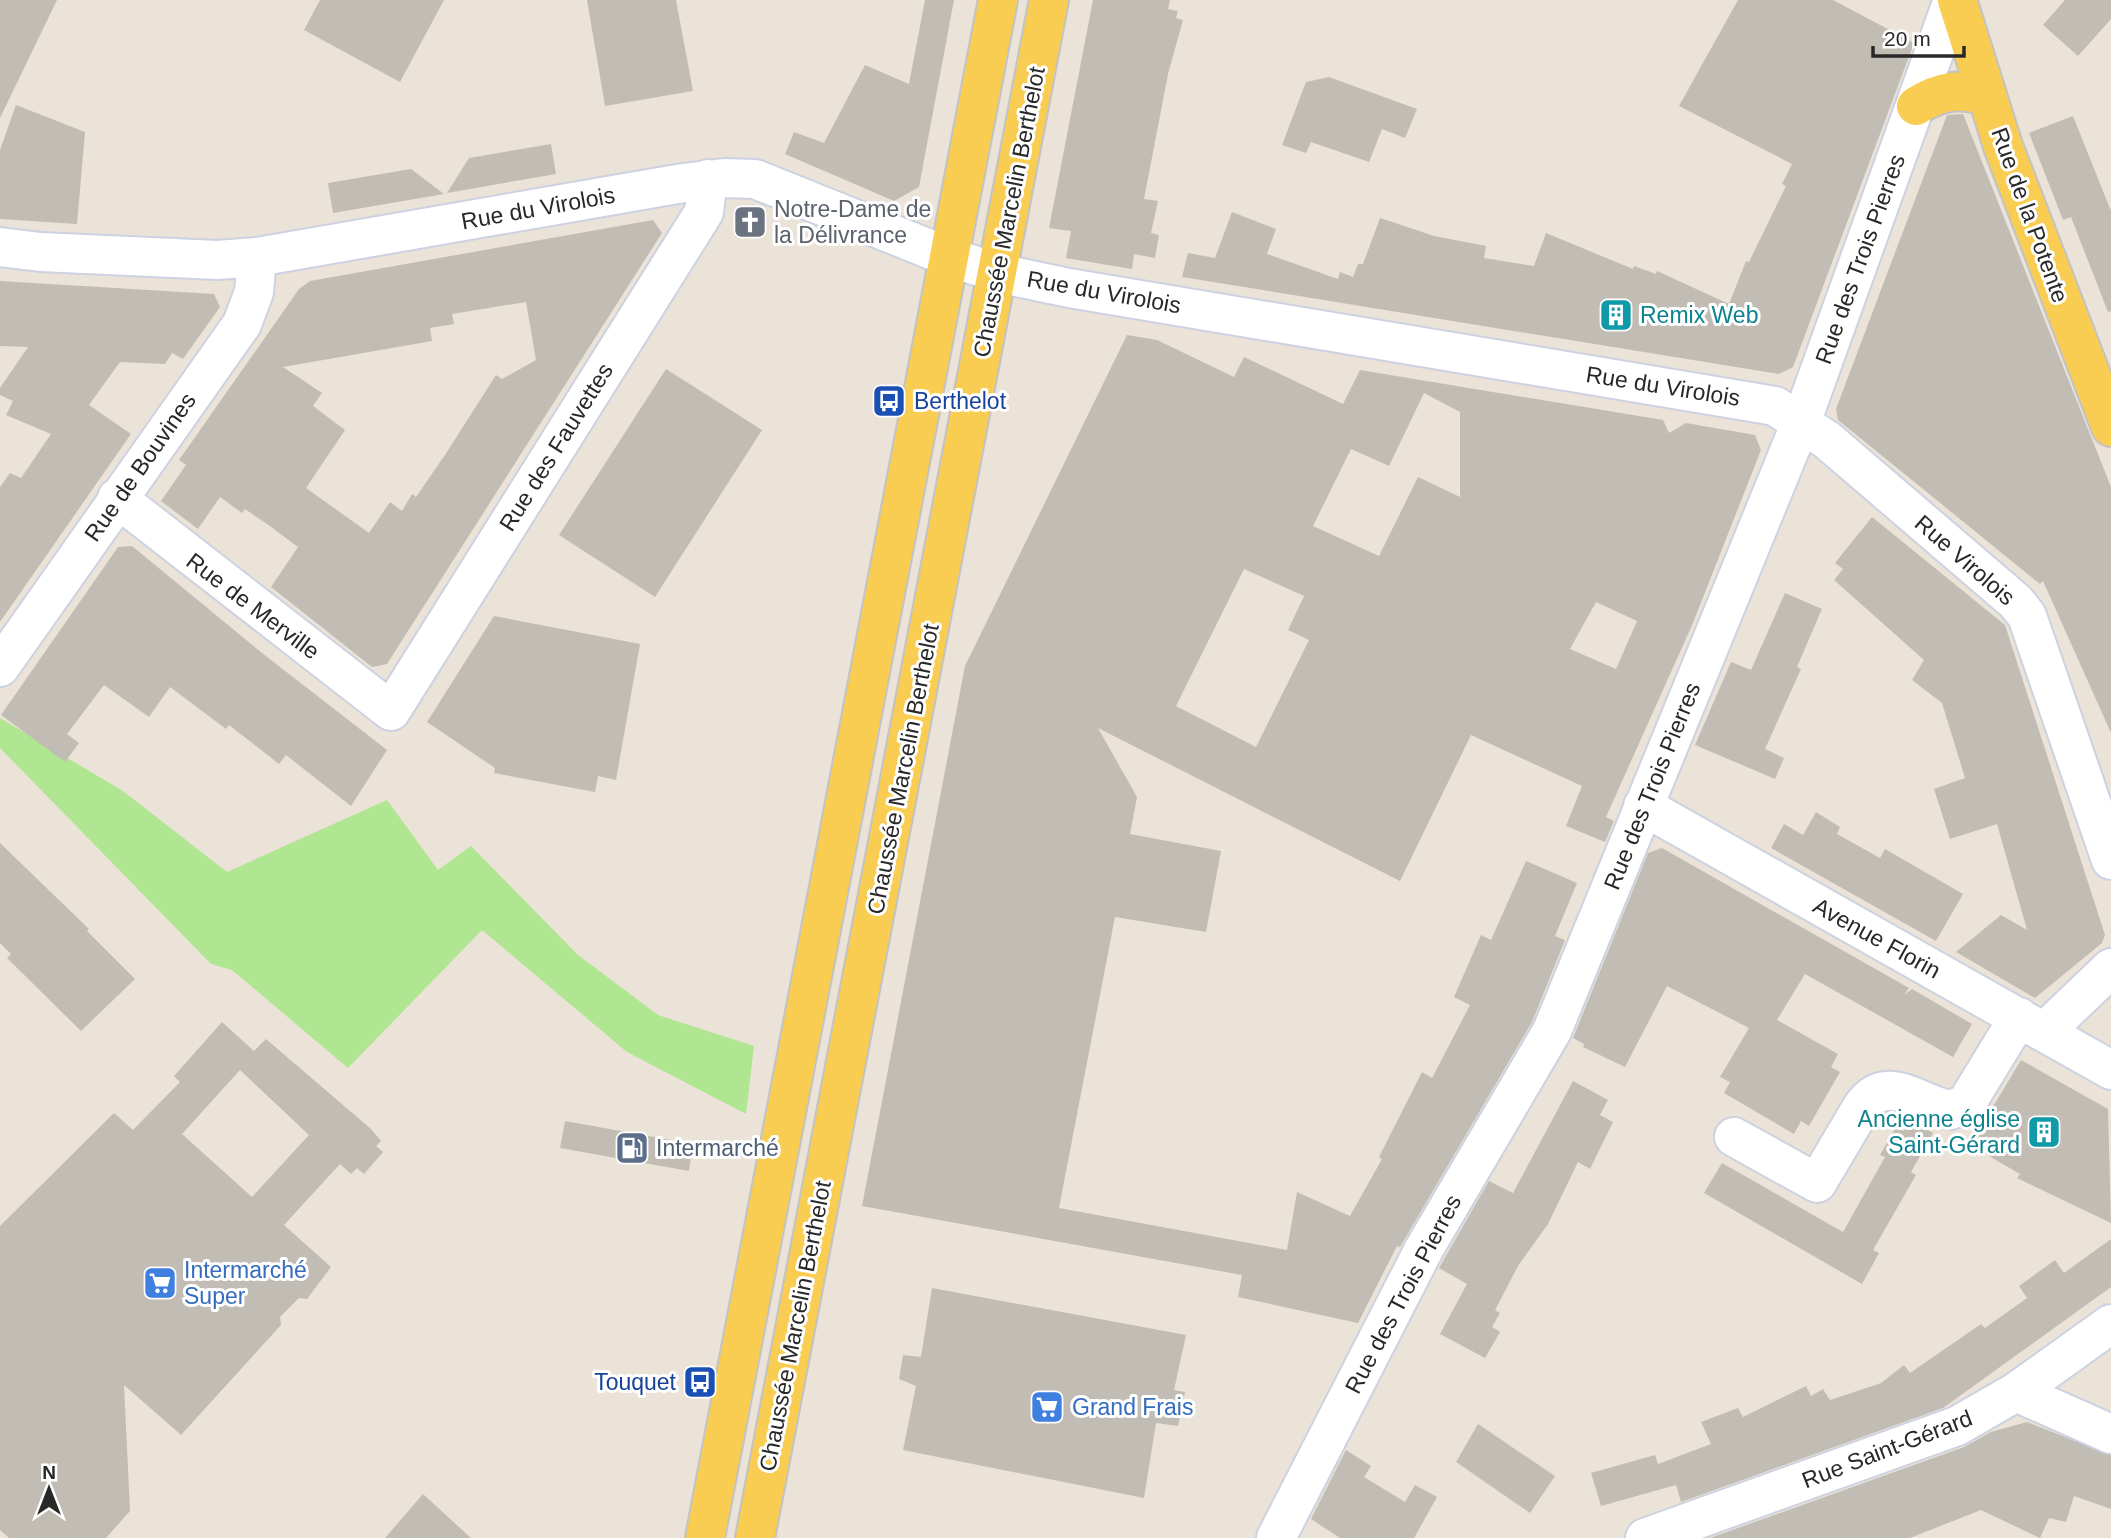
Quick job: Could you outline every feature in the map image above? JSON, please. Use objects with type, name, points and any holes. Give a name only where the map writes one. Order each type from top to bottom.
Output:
[{"type":"main road","points":[[705,1538],[998,0]]},
{"type":"main road","name":"Chaussée Marcelin Berthelot","points":[[755,1538],[1049,0]]},
{"type":"main road","name":"Rue de la Potente","points":[[1955,0],[2043,255],[2111,428]]},
{"type":"main road","points":[[1916,106],[1933,95],[1952,90],[1987,96]]},
{"type":"street","name":"Rue des Trois Pierres","points":[[1285,1535],[1423,1249],[1552,1031],[1801,420],[1955,0]]},
{"type":"street","name":"Rue du Virolois","points":[[0,247],[41,252],[217,260],[257,257],[708,179],[740,177],[773,184],[948,257],[998,273],[1069,288],[1762,402],[1786,410],[1801,420]]},
{"type":"street","name":"Rue des Fauvettes","points":[[391,712],[704,212],[708,179]]},
{"type":"street","name":"Rue de Bouvines","points":[[0,667],[242,324],[254,292],[257,257]]},
{"type":"street","name":"Rue Virolois","points":[[1801,420],[2016,602],[2027,616],[2111,860]]},
{"type":"street","name":"Rue de Merville","points":[[117,498],[391,712]]},
{"type":"street","name":"Avenue Florin","points":[[1643,806],[2111,1070]]},
{"type":"street","points":[[1734,1137],[1817,1183],[1869,1097],[1890,1090],[1903,1091],[1950,1110],[1966,1104],[2031,1024],[2111,968]]},
{"type":"street","name":"Rue Saint-Gérard","points":[[1645,1538],[1957,1426],[2016,1392],[2111,1324]]},
{"type":"street","points":[[2016,1392],[2111,1434]]},
{"type":"green space","points":[[0,718],[123,791],[227,872],[387,800],[438,870],[471,846],[578,955],[658,1015],[754,1046],[746,1114],[627,1052],[482,930],[348,1068],[232,970],[211,964],[0,748]]},
{"type":"building","points":[[0,0],[57,0],[0,118]]},
{"type":"building","points":[[320,0],[444,0],[400,82],[304,30]]},
{"type":"building","points":[[587,0],[676,0],[693,91],[605,106]]},
{"type":"building","points":[[925,0],[954,0],[919,187],[894,201],[785,154],[794,132],[824,143],[865,65],[909,84]]},
{"type":"building","points":[[1093,0],[1170,0],[1168,9],[1178,11],[1176,18],[1183,20],[1168,74],[1144,199],[1158,201],[1151,233],[1159,235],[1155,258],[1134,254],[1132,269],[1066,258],[1071,231],[1049,228]]},
{"type":"building","points":[[1738,0],[1833,0],[1914,43],[1793,367],[1779,374],[1182,277],[1188,253],[1215,258],[1232,212],[1276,229],[1267,254],[1338,279],[1340,272],[1353,277],[1358,264],[1363,264],[1380,218],[1434,236],[1486,246],[1484,258],[1534,266],[1546,233],[1633,269],[1634,266],[1656,274],[1657,271],[1729,304],[1746,261],[1749,262],[1786,186],[1782,184],[1792,164],[1679,106]]},
{"type":"building","points":[[2065,0],[2111,0],[2111,19],[2078,56],[2043,25]]},
{"type":"building","points":[[1329,77],[1417,109],[1405,138],[1382,129],[1369,162],[1311,142],[1306,153],[1282,145],[1306,82]]},
{"type":"building","points":[[16,105],[85,132],[77,224],[0,219],[0,150]]},
{"type":"building","points":[[1963,114],[2111,487],[2111,733],[2043,581],[2040,584],[1838,420],[1836,409],[1947,115]]},
{"type":"building","points":[[2073,116],[2111,211],[2111,311],[2108,312],[2071,217],[2063,220],[2029,133]]},
{"type":"building","points":[[551,144],[556,174],[447,193],[469,158]]},
{"type":"building","points":[[411,169],[444,194],[333,213],[328,183]]},
{"type":"building","points":[[653,220],[662,233],[387,664],[372,667],[271,587],[298,547],[245,509],[242,513],[220,497],[198,529],[161,501],[186,465],[179,460],[299,289],[310,281]],"holes":[[[526,302],[536,360],[502,379],[496,375],[416,497],[412,494],[402,511],[390,502],[369,533],[306,488],[345,430],[313,406],[322,393],[283,367],[432,341],[430,328],[454,324],[452,314]]]},
{"type":"building","points":[[0,281],[214,294],[220,307],[183,359],[172,353],[165,364],[120,362],[89,405],[131,434],[0,622],[0,487],[10,473],[21,478],[51,434],[6,415],[13,401],[0,395],[0,388],[28,347],[0,346]]},
{"type":"building","points":[[1127,335],[1157,340],[1234,377],[1244,357],[1343,404],[1360,370],[1663,420],[1669,433],[1686,423],[1755,435],[1761,450],[1693,623],[1606,817],[1614,821],[1605,842],[1566,826],[1582,786],[1471,735],[1400,881],[1098,728],[1137,797],[1130,834],[1221,851],[1206,932],[1115,917],[1059,1208],[1287,1250],[1297,1192],[1350,1216],[1382,1159],[1379,1157],[1422,1072],[1432,1078],[1470,1005],[1454,997],[1481,935],[1491,940],[1526,861],[1577,883],[1555,936],[1565,940],[1532,1022],[1400,1247],[1397,1246],[1358,1323],[1238,1297],[1242,1275],[862,1206],[965,666]],"holes":[[[1424,393],[1460,412],[1460,497],[1418,477],[1379,556],[1313,526],[1351,449],[1389,466]],[[1244,569],[1304,596],[1288,630],[1309,640],[1256,747],[1176,706]],[[1596,602],[1637,621],[1616,669],[1570,649]]]},
{"type":"building","points":[[666,369],[762,430],[655,597],[559,535]]},
{"type":"building","points":[[1872,517],[2005,625],[2105,935],[2102,943],[2035,998],[1956,952],[2001,915],[2027,930],[1997,824],[1950,839],[1934,789],[1965,778],[1942,703],[1912,680],[1924,660],[1834,580],[1843,569],[1835,563]]},
{"type":"building","points":[[132,546],[262,653],[387,750],[351,806],[286,755],[279,764],[229,725],[226,729],[170,687],[149,717],[104,685],[67,734],[79,743],[65,762],[1,715],[118,547]]},
{"type":"building","points":[[1785,593],[1822,609],[1797,667],[1801,669],[1765,749],[1784,758],[1775,779],[1695,745],[1731,662],[1751,670]]},
{"type":"building","points":[[494,616],[640,644],[616,780],[598,776],[595,792],[494,773],[495,768],[427,722]]},
{"type":"building","points":[[1816,812],[1840,827],[1837,834],[1880,858],[1885,849],[1963,894],[1936,941],[1771,848],[1784,824],[1803,835]]},
{"type":"building","points":[[0,843],[89,929],[87,931],[135,979],[81,1031],[7,958],[11,954],[0,943]]},
{"type":"building","points":[[1662,848],[1909,988],[1904,995],[1912,989],[1972,1024],[1953,1057],[1805,974],[1777,1020],[1838,1054],[1831,1067],[1840,1072],[1809,1126],[1801,1121],[1794,1134],[1724,1093],[1730,1082],[1720,1077],[1749,1028],[1667,986],[1625,1067],[1583,1047],[1584,1044],[1573,1038],[1648,853]]},
{"type":"building","name":"Intermarché Super","points":[[222,1022],[254,1051],[266,1039],[371,1129],[381,1141],[376,1146],[383,1152],[364,1174],[357,1168],[351,1174],[340,1164],[284,1225],[331,1267],[307,1299],[299,1298],[280,1317],[281,1325],[181,1435],[124,1385],[130,1511],[106,1538],[9,1538],[0,1530],[0,1226],[114,1113],[133,1130],[180,1082],[174,1076]],"holes":[[[240,1070],[309,1135],[252,1197],[182,1134]]]},
{"type":"building","name":"Ancienne église Saint-Gérard","points":[[2021,1060],[2108,1109],[2111,1223],[2017,1178],[2020,1174],[1970,1145]]},
{"type":"building","points":[[1573,1081],[1608,1100],[1600,1115],[1613,1122],[1590,1169],[1578,1162],[1548,1224],[1518,1266],[1495,1310],[1500,1313],[1492,1327],[1500,1332],[1485,1358],[1440,1334],[1467,1284],[1439,1268],[1489,1181],[1513,1193]]},
{"type":"building","points":[[1910,1120],[1933,1133],[1911,1172],[1916,1175],[1873,1250],[1879,1253],[1862,1284],[1704,1193],[1722,1163],[1843,1232],[1885,1157],[1880,1155],[1896,1127],[1904,1131]]},
{"type":"building","points":[[565,1121],[693,1144],[689,1171],[560,1148]]},
{"type":"building","points":[[2111,1239],[2111,1287],[1943,1408],[1681,1502],[1676,1485],[1601,1506],[1591,1473],[1655,1455],[1658,1464],[1711,1444],[1701,1422],[1738,1408],[1743,1417],[1806,1386],[1811,1396],[1823,1389],[1830,1400],[1881,1383],[1904,1365],[1910,1373],[1981,1324],[1985,1328],[2027,1298],[2019,1286],[2055,1260],[2064,1273]]},
{"type":"building","name":"Grand Frais","points":[[932,1288],[1186,1335],[1174,1390],[1185,1392],[1178,1426],[1156,1423],[1144,1498],[903,1450],[916,1386],[899,1379],[903,1355],[921,1357]]},
{"type":"building","points":[[2027,1422],[2111,1455],[2111,1509],[2074,1496],[2066,1522],[2049,1518],[2040,1538],[1981,1510],[1910,1538],[1710,1538],[1964,1447],[1991,1432]]},
{"type":"building","points":[[1478,1424],[1555,1476],[1530,1513],[1456,1462]]},
{"type":"building","points":[[1346,1450],[1371,1466],[1364,1477],[1405,1502],[1415,1485],[1437,1497],[1414,1538],[1340,1538],[1311,1519]]},
{"type":"building","points":[[423,1494],[471,1538],[385,1538]]},
{"type":"place","name":"Notre-Dame de la Délivrance","points":[[750,222]]},
{"type":"place","name":"Remix Web","points":[[1616,315]]},
{"type":"place","name":"Berthelot","points":[[889,401]]},
{"type":"place","name":"Ancienne église Saint-Gérard","points":[[2044,1132]]},
{"type":"place","name":"Intermarché","points":[[632,1148]]},
{"type":"place","name":"Intermarché Super","points":[[160,1283]]},
{"type":"place","name":"Touquet","points":[[700,1382]]},
{"type":"place","name":"Grand Frais","points":[[1047,1407]]}]
